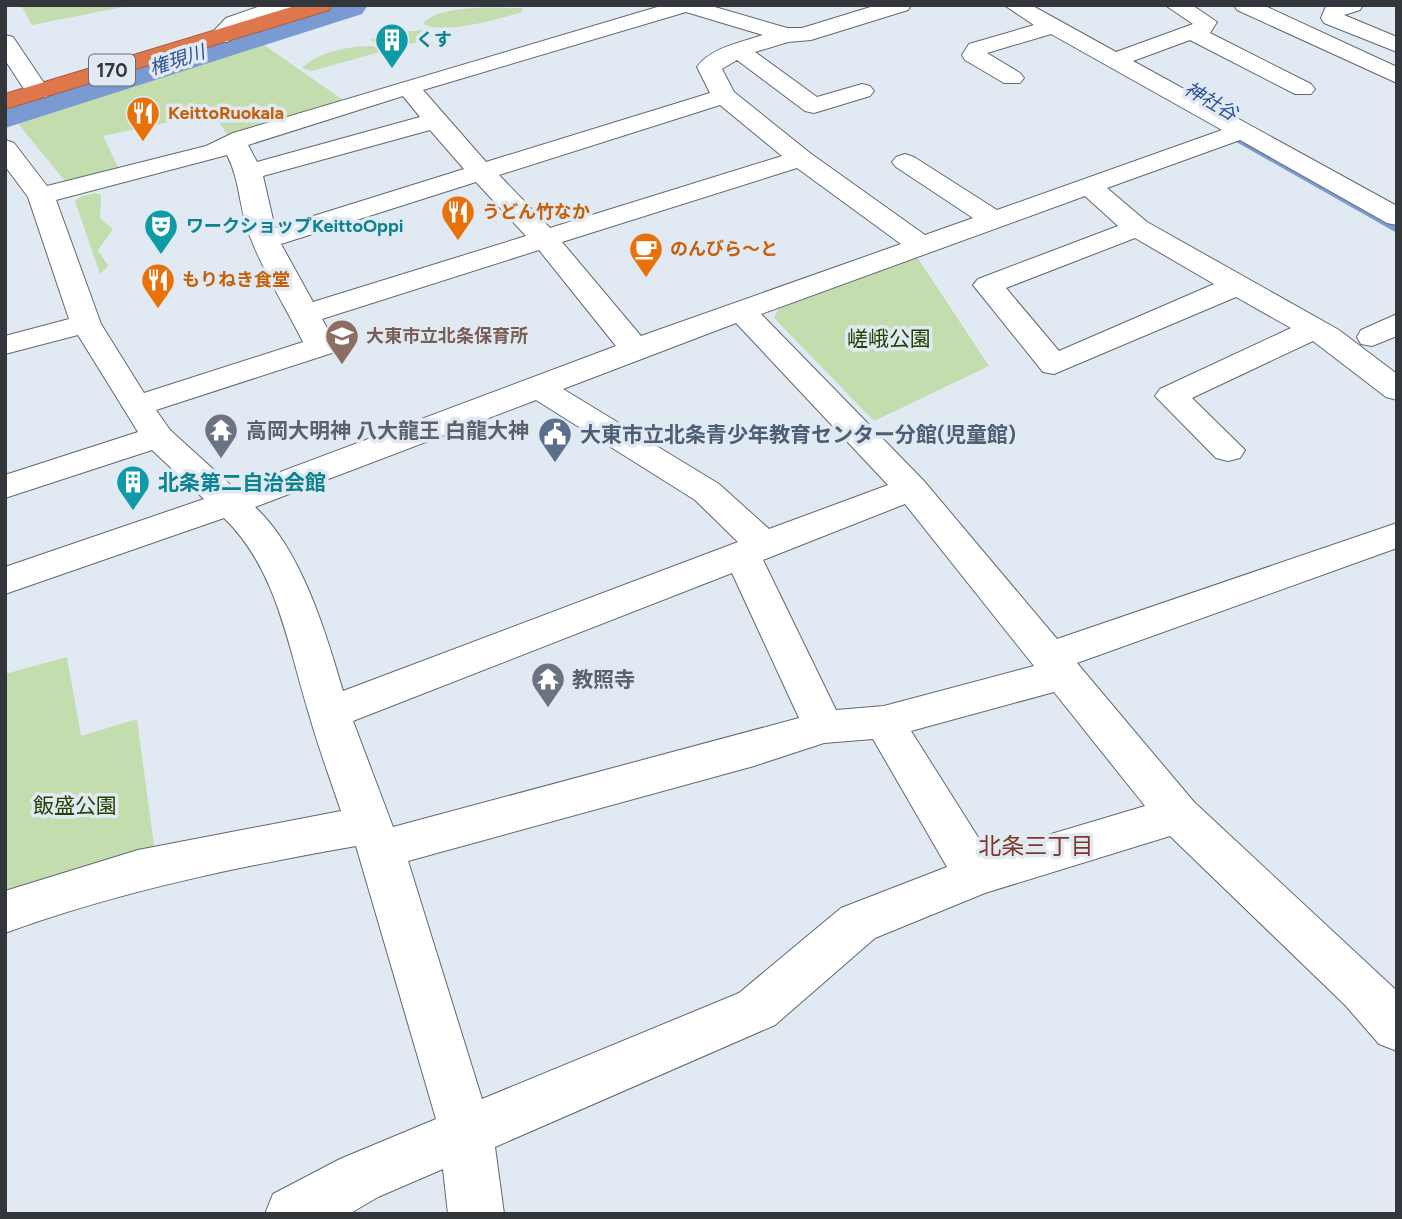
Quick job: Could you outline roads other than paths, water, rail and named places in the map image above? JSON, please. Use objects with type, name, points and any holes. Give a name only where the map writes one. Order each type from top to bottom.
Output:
[{"type":"highway","name":"170","points":[[5,102],[321,5]]},
{"type":"street","points":[[219,37],[234,23],[284,5]]},
{"type":"street","points":[[26,190],[215,151],[242,138],[685,6],[786,35],[803,35],[900,5]]},
{"type":"street","points":[[1015,5],[1397,217]]},
{"type":"street","points":[[1176,5],[1198,27],[1303,89]]},
{"type":"street","points":[[1245,5],[1397,76]]},
{"type":"street","points":[[1352,5],[1334,11],[1332,18],[1397,45]]},
{"type":"street","points":[[1012,78],[972,55],[976,49],[1053,26]]},
{"type":"street","points":[[1115,60],[1198,27],[1231,28]]},
{"type":"street","points":[[786,35],[738,50],[709,67],[724,96],[800,158],[923,247]]},
{"type":"street","points":[[5,41],[38,92]]},
{"type":"street","points":[[738,50],[814,106],[862,91]]},
{"type":"street","points":[[408,87],[462,152],[544,238],[635,349]]},
{"type":"street","points":[[265,240],[724,96]]},
{"type":"street","points":[[249,172],[437,120]]},
{"type":"street","points":[[5,581],[229,504],[539,388],[635,349],[1242,131]]},
{"type":"street","points":[[136,406],[321,346],[265,240],[258,220],[249,172],[234,144]]},
{"type":"street","points":[[5,148],[86,324],[136,406],[158,438],[255,527],[302,614],[328,713],[375,837],[466,1132],[476,1214]]},
{"type":"street","points":[[303,315],[800,158]]},
{"type":"street","points":[[905,163],[995,221]]},
{"type":"street","points":[[1090,187],[1137,228],[1328,337],[1397,390]]},
{"type":"street","points":[[1137,228],[988,285],[1054,365],[1236,286]]},
{"type":"street","points":[[741,311],[912,489],[1178,815],[1362,989],[1397,1027]]},
{"type":"street","points":[[5,345],[86,324]]},
{"type":"street","points":[[1227,450],[1171,396],[1314,329]]},
{"type":"street","points":[[539,388],[707,492],[753,550],[824,727]]},
{"type":"street","points":[[5,487],[158,438]]},
{"type":"street","points":[[328,713],[912,489]]},
{"type":"street","points":[[5,912],[45,897],[177,860],[375,837],[754,749],[824,727],[884,722],[1056,665],[1395,538]]},
{"type":"street","points":[[884,722],[977,876]]},
{"type":"street","points":[[293,1214],[359,1178],[757,1009],[858,923],[977,876],[1178,815]]},
{"type":"waterway","name":"権現川","points":[[5,114],[348,5]]},
{"type":"waterway","name":"神社谷","points":[[1227,133],[1397,230]]},
{"type":"place","name":"くす","points":[[392,70]]},
{"type":"place","name":"KeittoRuokala","points":[[143,143]]},
{"type":"place","name":"うどん竹なか","points":[[458,242]]},
{"type":"place","name":"ワークショップKeittoOppi","points":[[161,256]]},
{"type":"place","name":"のんびら～と","points":[[646,279]]},
{"type":"place","name":"もりねき食堂","points":[[158,310]]},
{"type":"place","name":"大東市立北条保育所","points":[[342,366]]},
{"type":"place","name":"高岡大明神 八大龍王 白龍大神","points":[[221,460]]},
{"type":"place","name":"大東市立北条青少年教育センター分館(児童館)","points":[[555,464]]},
{"type":"place","name":"北条第二自治会館","points":[[133,512]]},
{"type":"place","name":"教照寺","points":[[548,709]]},
{"type":"district","name":"北条三丁目","points":[[1036,846]]},
{"type":"park label","name":"嵯峨公園","points":[[889,338]]},
{"type":"park label","name":"飯盛公園","points":[[75,805]]}]
